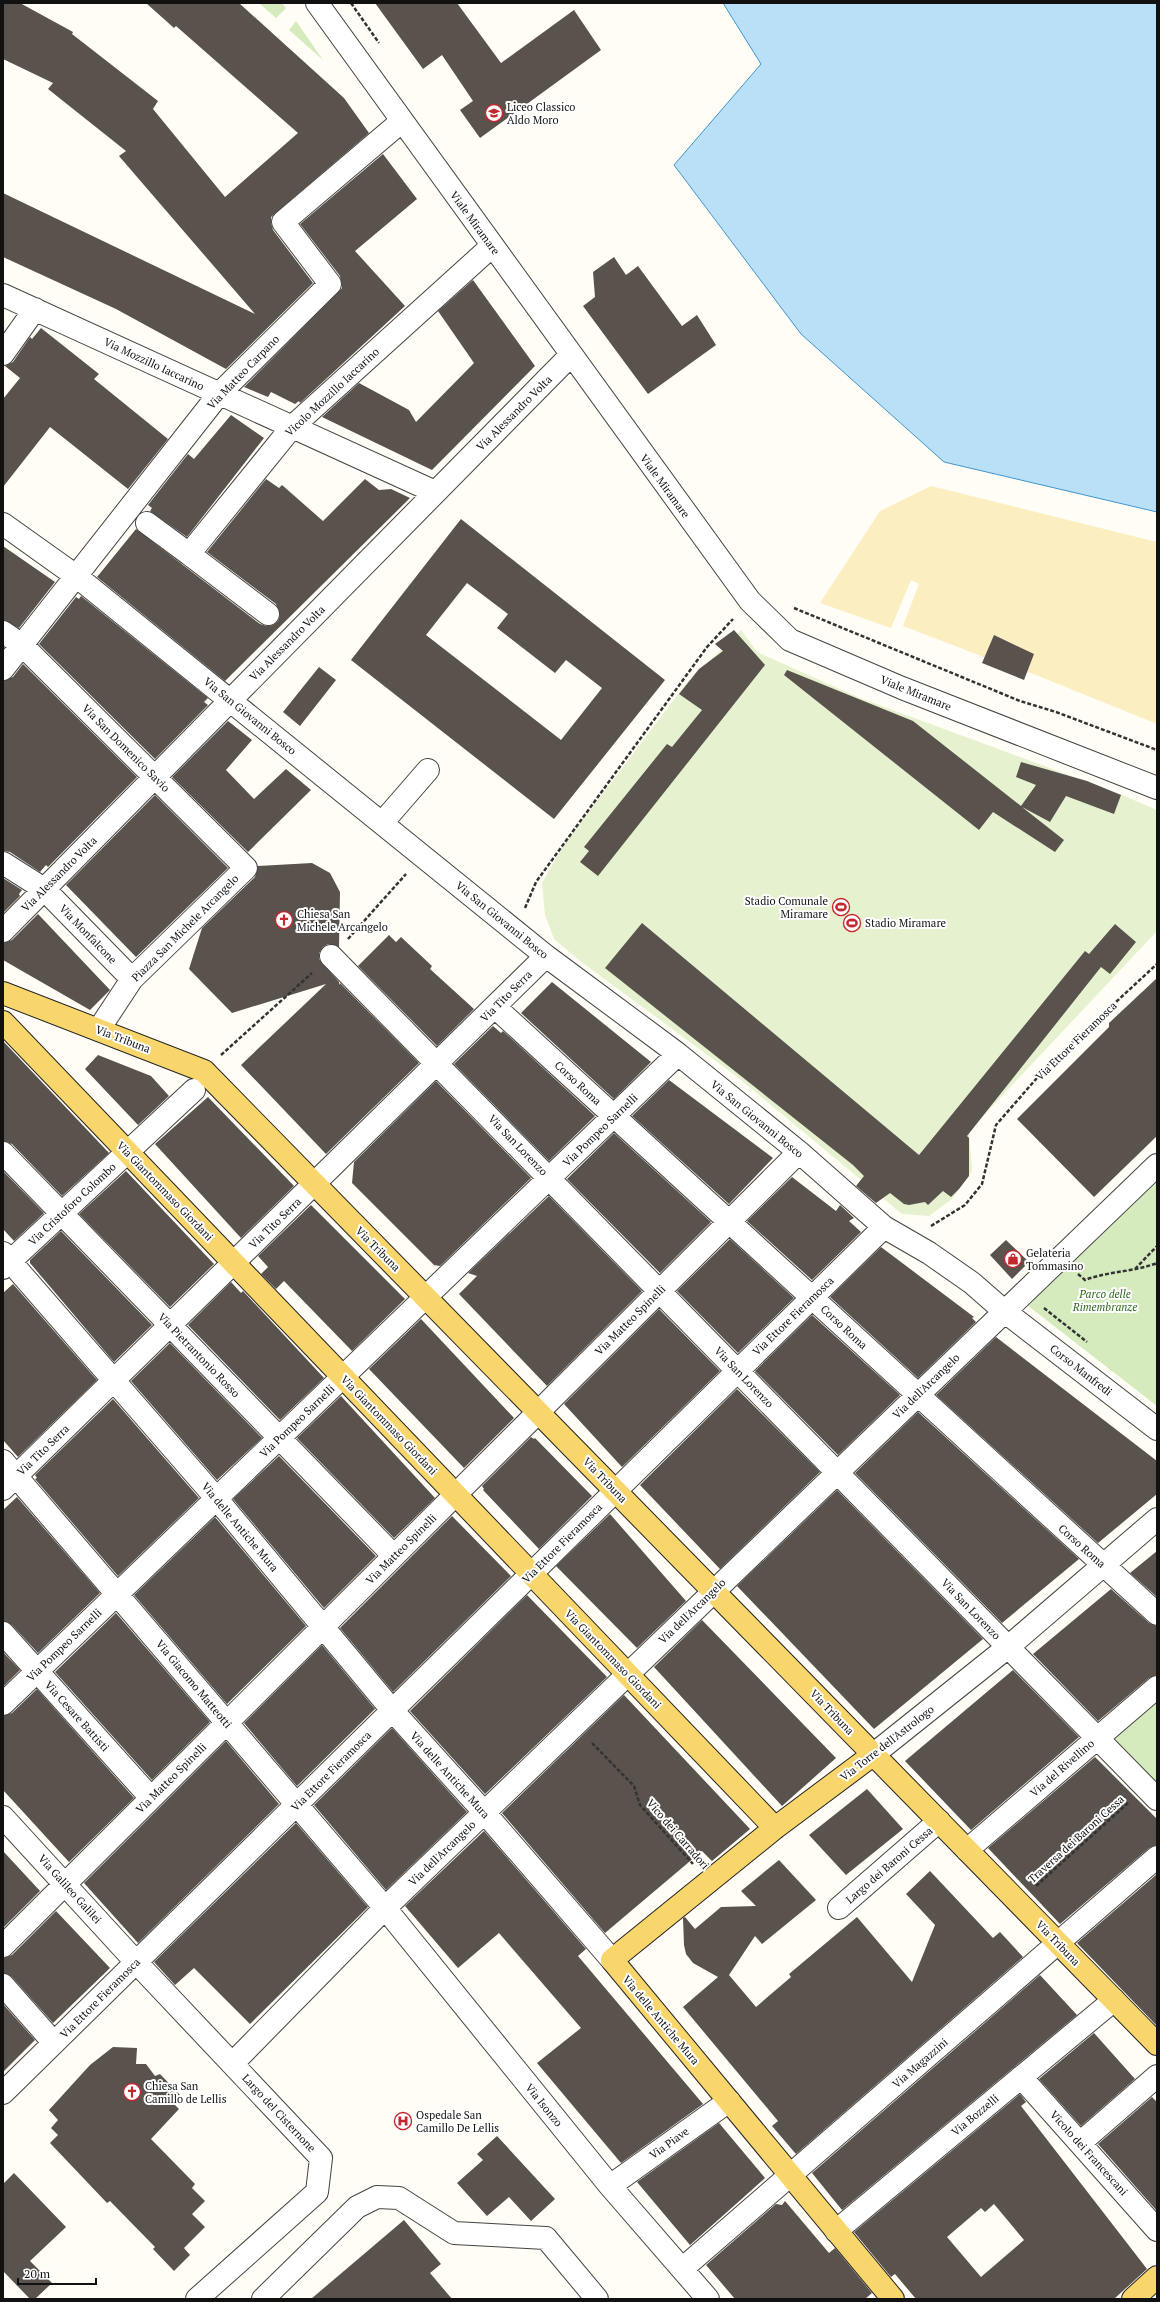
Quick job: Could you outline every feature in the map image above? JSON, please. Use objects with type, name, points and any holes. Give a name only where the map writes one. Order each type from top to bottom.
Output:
[{"type":"main road","name":"Via Tribuna","points":[[3,993],[99,1029],[199,1080],[314,1184],[1157,2044]]},
{"type":"main road","name":"Via Giantommaso Giordani","points":[[3,1022],[775,1828]]},
{"type":"main road","name":"Via Torre dell'Astrologo","points":[[612,1960],[775,1828],[874,1754]]},
{"type":"main road","name":"Via delle Antiche Mura","points":[[612,1960],[893,2299]]},
{"type":"main road","points":[[1133,2299],[1157,2277]]},
{"type":"street","name":"Viale Miramare","points":[[317,3],[570,356],[750,601],[790,640],[902,688],[1157,788]]},
{"type":"street","name":"Via Matteo Carpano","points":[[3,669],[219,394],[330,284],[283,222],[402,121]]},
{"type":"street","name":"Vicolo Mozzillo Iaccarino","points":[[189,554],[292,427],[492,246]]},
{"type":"street","name":"Via Mozzillo Iaccarino","points":[[3,295],[435,492]]},
{"type":"street","points":[[3,354],[35,309]]},
{"type":"street","name":"Via Alessandro Volta","points":[[3,931],[570,356]]},
{"type":"street","points":[[147,522],[268,614]]},
{"type":"street","name":"Via San Giovanni Bosco","points":[[3,524],[76,576],[546,956],[678,1054],[799,1152],[884,1227],[935,1257],[972,1283],[1004,1311]]},
{"type":"street","name":"Via San Domenico Savio","points":[[3,632],[22,645],[246,868]]},
{"type":"street","points":[[382,823],[428,770]]},
{"type":"street","name":"Via Monfalcone","points":[[3,863],[44,889],[132,979]]},
{"type":"street","name":"Piazza San Michele Arcangelo","points":[[99,1029],[132,979],[246,868]]},
{"type":"street","name":"Via San Lorenzo","points":[[334,952],[437,1063],[1151,1793]]},
{"type":"street","name":"Via Tito Serra","points":[[8,1475],[114,1380],[546,956]]},
{"type":"street","name":"Corso Roma","points":[[495,1006],[1157,1614]]},
{"type":"street","name":"Via Pompeo Sarnelli","points":[[3,1704],[678,1054]]},
{"type":"street","name":"Via Cristoforo Colombo","points":[[6,1261],[62,1214],[199,1080]]},
{"type":"street","name":"Via Matteo Spinelli","points":[[3,1946],[799,1152]]},
{"type":"street","name":"Via Pietrantonio Rosso","points":[[3,1154],[394,1556]]},
{"type":"street","name":"Via dell'Arcangelo","points":[[233,2062],[385,1908],[1157,1165]]},
{"type":"street","name":"Via Ettore Fieramosca","points":[[3,2093],[884,1227]]},
{"type":"street","name":"Via delle Antiche Mura","points":[[6,1261],[114,1380],[216,1498],[392,1710],[484,1812],[612,1960]]},
{"type":"street","name":"Corso Manfredi","points":[[1004,1311],[1157,1429]]},
{"type":"street","name":"Via Giacomo Matteotti","points":[[8,1475],[118,1593],[385,1908]]},
{"type":"street","name":"Via Torre dell'Astrologo","points":[[874,1754],[1008,1647],[1157,1519]]},
{"type":"street","name":"Via Cesare Battisti","points":[[3,1633],[151,1798]]},
{"type":"street","name":"Via del Rivellino","points":[[967,1850],[1157,1687]]},
{"type":"street","name":"Via Galileo Galilei","points":[[3,1817],[136,1962]]},
{"type":"street","name":"Largo dei Baroni Cessa","points":[[839,1908],[939,1821]]},
{"type":"street","name":"Via Magazzini","points":[[682,2269],[1157,1857]]},
{"type":"street","name":"Via Isonzo","points":[[385,1908],[610,2186],[708,2299]]},
{"type":"street","name":"Largo del Cisternone","points":[[136,1962],[233,2062],[321,2158],[317,2192],[197,2299]]},
{"type":"street","points":[[3,1985],[54,2043]]},
{"type":"street","name":"Via Bozzelli","points":[[836,2230],[1114,2000]]},
{"type":"street","points":[[1080,2143],[1157,2076]]},
{"type":"street","name":"Vicolo dei Francescani","points":[[1021,2077],[1157,2230]]},
{"type":"street","name":"Via Piave","points":[[610,2186],[729,2101]]},
{"type":"street","points":[[263,2299],[357,2207],[377,2197],[400,2198],[454,2234],[546,2238],[597,2299]]},
{"type":"path","points":[[351,3],[383,49]]},
{"type":"path","points":[[515,931],[536,882],[707,647],[750,601]]},
{"type":"path","points":[[791,607],[1020,701],[1056,712],[1157,750]]},
{"type":"path","points":[[199,1080],[334,952],[423,856]]},
{"type":"path","name":"Via Ettore Fieramosca","points":[[925,1230],[965,1204],[982,1184],[996,1125],[1050,1063],[1157,964]]},
{"type":"path","points":[[1134,1270],[1157,1246]]},
{"type":"path","points":[[1074,1271],[1085,1280],[1102,1273],[1134,1270],[1157,1263]]},
{"type":"path","points":[[1040,1305],[1089,1343]]},
{"type":"path","name":"Vico dei Carradori","points":[[574,1725],[634,1786],[640,1805],[709,1882]]},
{"type":"path","name":"Traversa dei Baroni Cessa","points":[[1018,1902],[1151,1793]]},
{"type":"green space","points":[[282,3],[286,8],[276,18],[260,4]]},
{"type":"green space","points":[[296,21],[323,60],[289,30]]},
{"type":"green space","name":"Stadio Miramare","points":[[741,630],[757,652],[860,698],[1120,794],[1157,810],[1157,931],[969,1131],[972,1171],[952,1199],[929,1216],[902,1214],[736,1076],[580,961],[554,939],[545,915],[542,883],[563,846],[686,684]]},
{"type":"green space","name":"Parco delle Rimembranze","points":[[1157,1178],[1157,1406],[1027,1305]]},
{"type":"green space","points":[[1157,1699],[1157,1787],[1111,1738]]},
{"type":"sand","points":[[931,486],[1157,542],[1157,724],[1031,673],[1002,664],[903,626],[919,584],[911,580],[891,628],[820,603],[880,511]]},
{"type":"water","points":[[723,3],[1157,3],[1157,512],[944,462],[801,334],[674,165],[761,64]]},
{"type":"building","points":[[3,3],[20,3],[73,32],[72,34],[158,101],[153,109],[225,197],[298,133],[176,26],[174,28],[146,3],[239,3],[344,98],[369,133],[271,217],[273,230],[313,283],[226,369],[116,309],[3,257],[3,193],[255,314],[119,156],[126,151],[48,89],[53,83],[3,59]]},
{"type":"building","points":[[375,3],[457,3],[501,63],[574,10],[601,50],[480,138],[460,110],[473,101],[442,55],[423,69]]},
{"type":"building","points":[[383,154],[417,199],[355,251],[405,306],[300,403],[299,401],[295,404],[271,392],[268,397],[244,387],[342,288],[340,276],[300,224]]},
{"type":"building","points":[[614,257],[626,275],[638,266],[682,326],[697,315],[716,345],[648,394],[583,306],[595,297],[593,272]]},
{"type":"building","points":[[473,280],[535,366],[432,470],[322,417],[359,383],[409,410],[416,422],[474,363],[438,311]]},
{"type":"building","points":[[41,328],[99,374],[94,379],[168,439],[128,489],[50,427],[3,487],[3,399],[20,378],[5,366],[13,362],[30,337],[32,339]]},
{"type":"building","points":[[231,415],[264,438],[187,537],[150,511],[152,508],[148,505],[188,454],[194,459]]},
{"type":"building","points":[[266,479],[279,488],[282,485],[323,521],[365,479],[379,490],[391,489],[410,498],[225,681],[97,577],[136,529],[260,624],[267,626],[273,625],[278,621],[280,615],[276,604],[207,552]]},
{"type":"building","points":[[461,519],[665,680],[554,819],[351,660]],"holes":[[[467,583],[508,614],[497,628],[555,673],[566,660],[602,688],[561,740],[426,635]]]},
{"type":"building","points":[[3,546],[55,582],[19,628],[3,620]]},
{"type":"building","points":[[81,596],[208,698],[204,702],[208,705],[155,759],[39,644],[76,597],[79,599]]},
{"type":"building","points":[[734,630],[765,665],[598,876],[580,862],[589,851],[584,847],[667,744],[672,747],[702,710],[679,694],[699,669],[723,651],[715,644]]},
{"type":"building","points":[[994,635],[1034,654],[1024,680],[982,663]]},
{"type":"building","points":[[23,664],[137,777],[48,867],[46,865],[40,872],[10,852],[3,851],[3,681],[13,677]]},
{"type":"building","points":[[319,667],[336,680],[300,726],[283,712]]},
{"type":"building","points":[[787,670],[913,721],[1021,806],[1036,785],[1016,777],[1021,762],[1087,781],[1121,795],[1114,814],[1066,796],[1050,822],[1022,807],[1064,840],[1055,852],[993,812],[979,830],[784,675]]},
{"type":"building","points":[[228,721],[252,740],[226,770],[254,799],[286,769],[311,790],[248,852],[172,777]]},
{"type":"building","points":[[155,795],[228,868],[136,957],[66,885]]},
{"type":"building","points":[[312,863],[330,873],[340,892],[339,947],[328,944],[323,947],[319,953],[319,959],[339,982],[339,985],[340,983],[419,1063],[326,1154],[241,1065],[326,984],[232,1013],[189,969],[202,928],[255,877],[258,866]]},
{"type":"building","points":[[3,878],[22,890],[19,894],[20,896],[3,913]]},
{"type":"building","points":[[38,914],[110,990],[90,1010],[3,960],[3,943],[12,940]]},
{"type":"building","points":[[642,923],[919,1155],[1085,951],[1089,954],[1115,924],[1136,942],[1110,974],[1101,967],[967,1136],[969,1138],[969,1176],[959,1189],[951,1197],[943,1191],[928,1205],[925,1202],[909,1205],[904,1204],[890,1193],[876,1203],[856,1186],[864,1176],[853,1165],[605,968]]},
{"type":"building","points":[[389,935],[396,942],[401,937],[432,966],[430,969],[474,1009],[437,1046],[358,966]]},
{"type":"building","points":[[1157,978],[1157,1136],[1094,1197],[1017,1119],[1109,1027],[1109,1023]]},
{"type":"building","points":[[552,982],[651,1062],[614,1099],[521,1013]]},
{"type":"building","points":[[493,1026],[501,1033],[503,1031],[595,1116],[549,1161],[454,1064]]},
{"type":"building","points":[[3,1041],[109,1153],[62,1196],[12,1144],[3,1141]]},
{"type":"building","points":[[98,1055],[151,1076],[169,1096],[138,1125],[85,1069]]},
{"type":"building","points":[[669,1080],[773,1158],[729,1204],[632,1116]]},
{"type":"building","points":[[436,1081],[531,1178],[440,1266],[434,1265],[352,1183],[354,1162]]},
{"type":"building","points":[[208,1097],[294,1186],[241,1238],[155,1144]]},
{"type":"building","points":[[614,1133],[711,1222],[660,1273],[567,1179]]},
{"type":"building","points":[[3,1171],[44,1213],[14,1241],[3,1229]]},
{"type":"building","points":[[126,1171],[214,1264],[170,1307],[79,1214]]},
{"type":"building","points":[[792,1177],[836,1211],[840,1205],[854,1218],[849,1221],[861,1232],[812,1280],[747,1221]]},
{"type":"building","points":[[549,1196],[642,1291],[547,1386],[459,1294],[477,1276],[468,1273]]},
{"type":"building","points":[[311,1205],[405,1299],[352,1351],[284,1281],[276,1289],[261,1274],[268,1267],[258,1256]]},
{"type":"building","points":[[61,1231],[152,1325],[114,1362],[30,1263],[30,1260]]},
{"type":"building","points":[[730,1239],[794,1298],[738,1353],[677,1291]]},
{"type":"building","points":[[1006,1240],[1029,1262],[1012,1279],[990,1255]]},
{"type":"building","points":[[881,1247],[974,1317],[972,1318],[976,1322],[918,1378],[830,1297]]},
{"type":"building","points":[[231,1282],[241,1293],[243,1291],[324,1378],[280,1420],[188,1325]]},
{"type":"building","points":[[13,1284],[97,1380],[18,1457],[3,1440],[3,1293]]},
{"type":"building","points":[[659,1309],[720,1371],[622,1467],[564,1404]]},
{"type":"building","points":[[812,1315],[900,1395],[838,1455],[755,1371]]},
{"type":"building","points":[[421,1319],[514,1418],[464,1468],[369,1369]]},
{"type":"building","points":[[996,1337],[1157,1461],[1157,1494],[1098,1543],[936,1395]]},
{"type":"building","points":[[170,1343],[262,1438],[217,1480],[131,1381]]},
{"type":"building","points":[[737,1389],[820,1472],[720,1569],[640,1485]]},
{"type":"building","points":[[341,1396],[435,1498],[394,1538],[297,1438]]},
{"type":"building","points":[[113,1399],[199,1498],[118,1576],[35,1479],[37,1478],[35,1475]]},
{"type":"building","points":[[918,1412],[1079,1559],[1002,1623],[855,1473]]},
{"type":"building","points":[[531,1437],[534,1439],[535,1438],[592,1496],[539,1549],[483,1490],[484,1489],[482,1486]]},
{"type":"building","points":[[279,1456],[376,1556],[324,1608],[233,1499]]},
{"type":"building","points":[[837,1490],[983,1639],[874,1729],[737,1586]]},
{"type":"building","points":[[17,1497],[100,1593],[38,1653],[12,1625],[3,1621],[3,1510]]},
{"type":"building","points":[[610,1514],[686,1601],[637,1648],[556,1566]]},
{"type":"building","points":[[452,1516],[511,1576],[393,1692],[340,1628]]},
{"type":"building","points":[[215,1517],[306,1626],[227,1704],[134,1595]]},
{"type":"building","points":[[1157,1551],[1157,1597],[1130,1573]]},
{"type":"building","points":[[1111,1589],[1149,1623],[1157,1626],[1157,1675],[1149,1678],[1098,1721],[1033,1654]]},
{"type":"building","points":[[527,1595],[607,1677],[485,1794],[410,1711]]},
{"type":"building","points":[[116,1613],[210,1722],[152,1780],[55,1672]]},
{"type":"building","points":[[702,1620],[836,1758],[782,1806],[654,1667]]},
{"type":"building","points":[[322,1645],[375,1709],[297,1786],[244,1723]]},
{"type":"building","points":[[3,1652],[20,1670],[3,1687]]},
{"type":"building","points":[[1013,1670],[1079,1737],[971,1830],[905,1761]]},
{"type":"building","points":[[37,1689],[134,1798],[69,1862],[3,1790],[3,1716],[12,1713]]},
{"type":"building","points":[[624,1695],[750,1829],[712,1861],[702,1851],[605,1933],[502,1813]]},
{"type":"building","points":[[392,1728],[467,1812],[386,1890],[314,1805]]},
{"type":"building","points":[[226,1741],[279,1804],[138,1943],[84,1883]]},
{"type":"building","points":[[1095,1757],[1157,1819],[1157,1845],[1149,1848],[1060,1924],[988,1848]]},
{"type":"building","points":[[867,1789],[903,1829],[846,1875],[809,1835]]},
{"type":"building","points":[[296,1823],[368,1907],[250,2024],[194,1968],[175,1985],[154,1962]]},
{"type":"building","points":[[484,1831],[586,1949],[578,1956],[703,2104],[621,2163],[537,2063],[581,2028],[499,1933],[458,1968],[405,1906]]},
{"type":"building","points":[[3,1851],[40,1891],[3,1928]]},
{"type":"building","points":[[779,1860],[816,1900],[762,1944],[755,1936],[729,1975],[756,2007],[791,1977],[789,1974],[857,1917],[912,1982],[935,1925],[906,1894],[930,1871],[993,1938],[1000,1932],[1023,1957],[796,2154],[772,2126],[778,2121],[683,2007],[718,1977],[693,1963],[686,1954],[684,1945],[683,1918],[685,1917],[695,1929],[721,1907],[756,1906],[741,1891]]},
{"type":"building","points":[[1157,1874],[1157,2026],[1077,1943]]},
{"type":"building","points":[[56,1911],[110,1968],[53,2023],[12,1977],[3,1973],[3,1958],[12,1955]]},
{"type":"building","points":[[1040,1975],[1077,2015],[842,2210],[812,2173]]},
{"type":"building","points":[[3,2004],[35,2040],[3,2072]]},
{"type":"building","points":[[1094,2033],[1135,2079],[1081,2126],[1039,2079]]},
{"type":"building","points":[[113,2047],[137,2048],[136,2064],[146,2064],[155,2076],[160,2074],[180,2095],[173,2103],[179,2109],[151,2139],[195,2184],[192,2188],[205,2201],[192,2214],[205,2227],[184,2248],[190,2255],[174,2271],[153,2249],[155,2247],[110,2201],[107,2203],[50,2143],[58,2135],[51,2128],[58,2120],[49,2110],[90,2065]]},
{"type":"building","points":[[1020,2094],[1026,2102],[1021,2106],[1147,2269],[1114,2299],[916,2299],[895,2274],[891,2277],[854,2232]],"holes":[[[994,2204],[1024,2240],[981,2277],[947,2237],[981,2208],[985,2212]]]},
{"type":"building","points":[[1152,2097],[1157,2102],[1157,2211],[1098,2144]]},
{"type":"building","points":[[719,2123],[765,2178],[690,2245],[637,2182]]},
{"type":"building","points":[[497,2136],[555,2199],[531,2221],[509,2197],[487,2216],[457,2183],[483,2160],[477,2154]]},
{"type":"building","points":[[14,2173],[66,2227],[30,2261],[52,2283],[35,2299],[30,2299],[3,2271],[3,2184]]},
{"type":"building","points":[[785,2201],[829,2253],[835,2248],[872,2293],[865,2299],[735,2299],[706,2265],[776,2204],[782,2205]]},
{"type":"building","points":[[404,2220],[441,2264],[430,2273],[452,2299],[311,2299]]},
{"type":"place","name":"Liceo Classico Aldo Moro","points":[[494,113]]},
{"type":"place","name":"Stadio Comunale Miramare","points":[[841,907]]},
{"type":"place","name":"Chiesa San Michele Arcangelo","points":[[284,920]]},
{"type":"place","name":"Stadio Miramare","points":[[852,923]]},
{"type":"place","name":"Gelateria Tommasino","points":[[1013,1259]]},
{"type":"place","name":"Chiesa San Camillo de Lellis","points":[[132,2092]]},
{"type":"place","name":"Ospedale San Camillo De Lellis","points":[[403,2121]]}]
